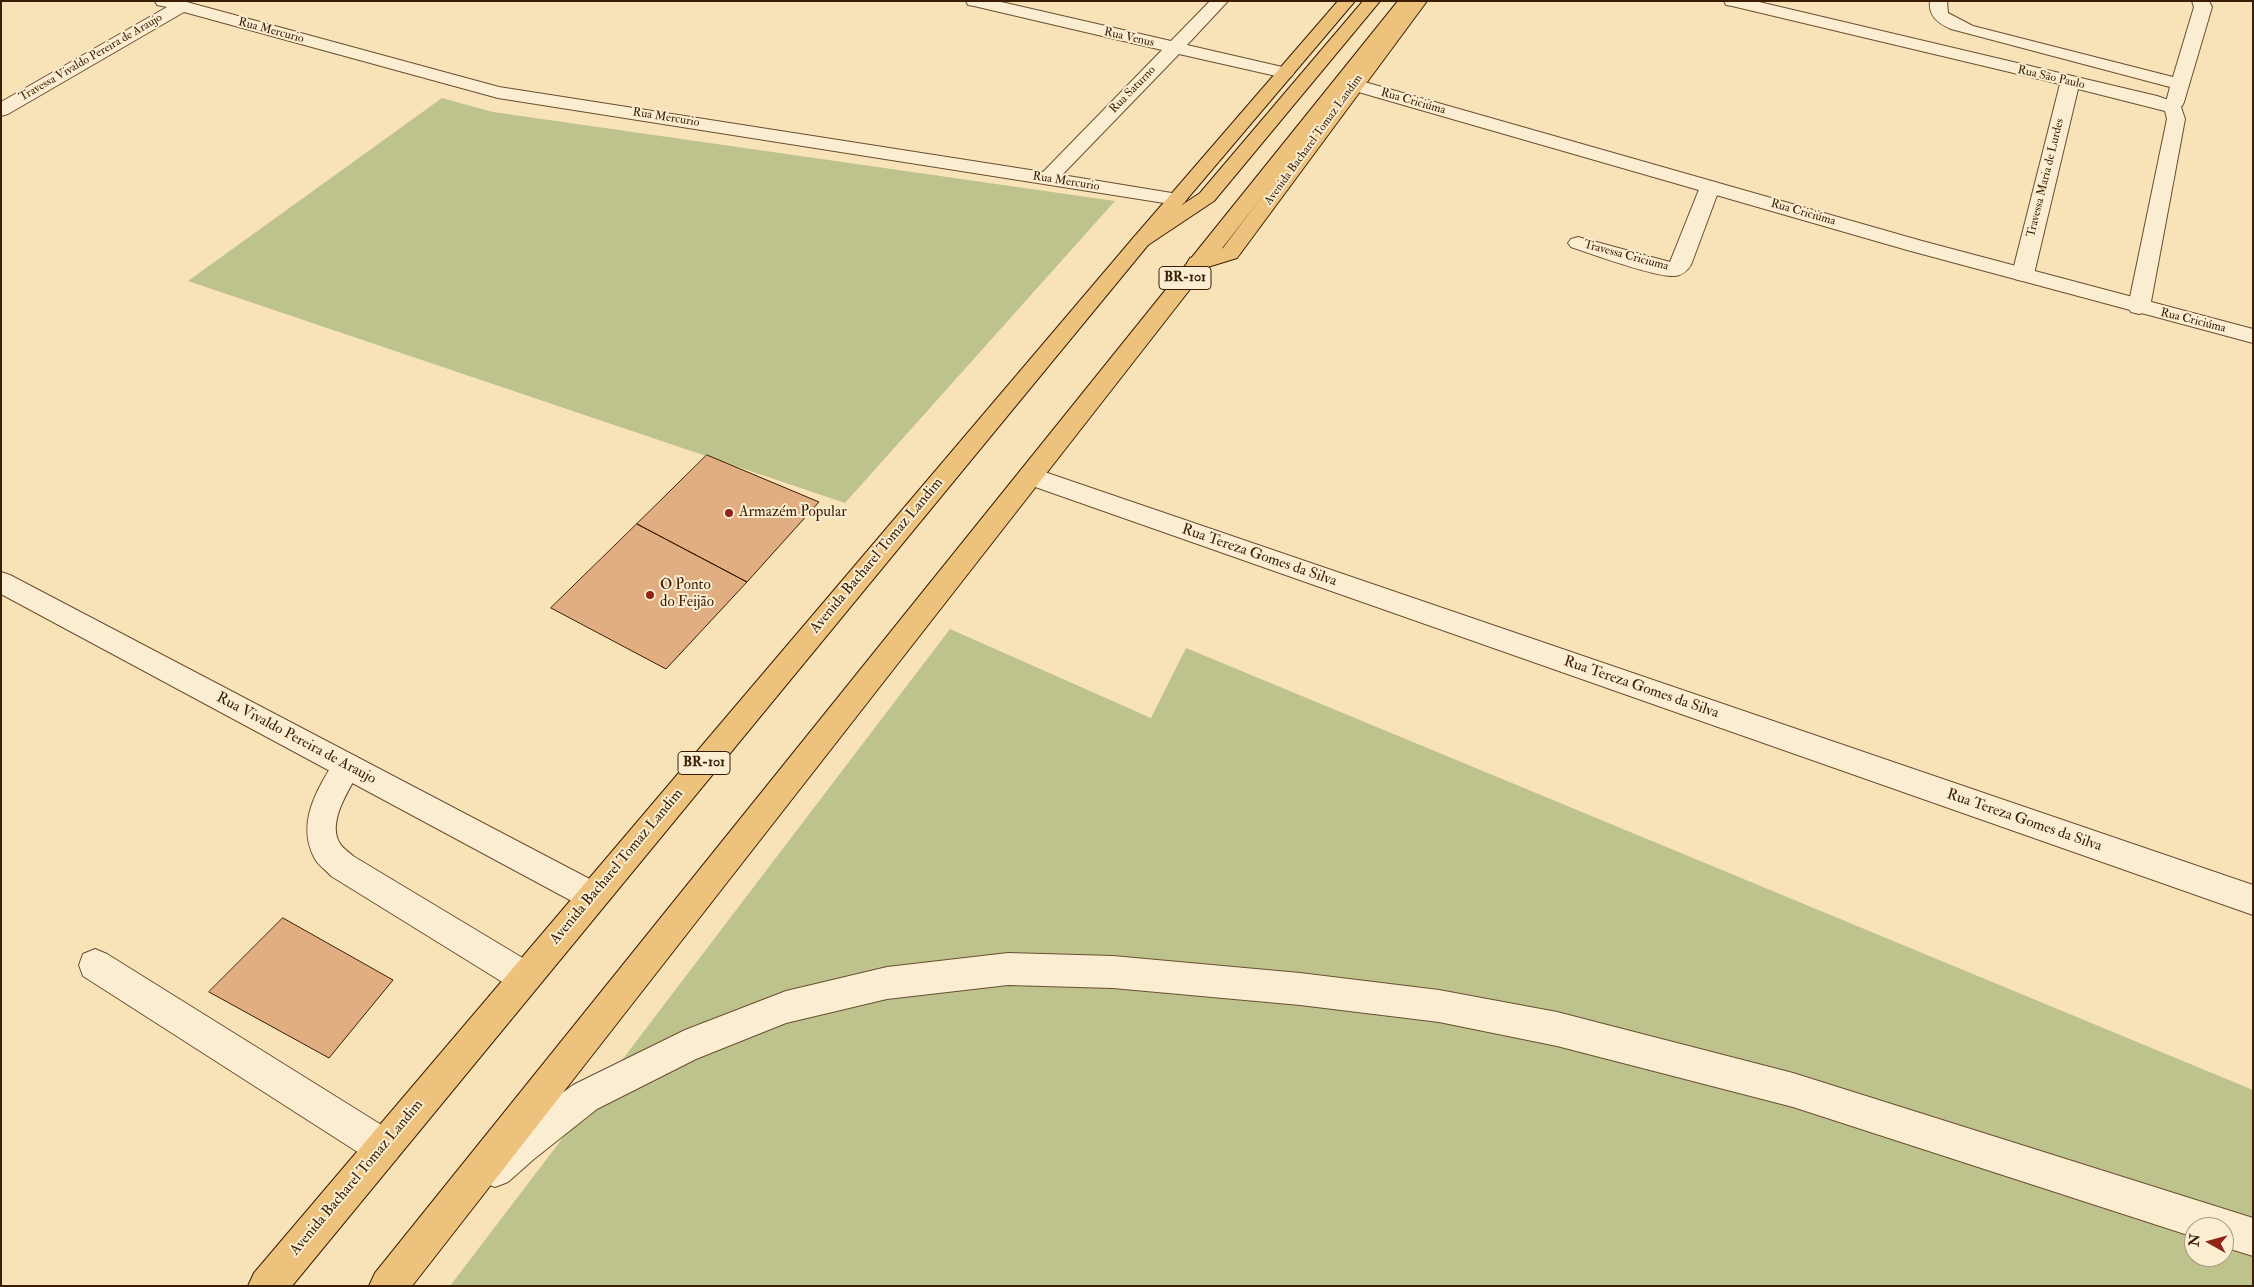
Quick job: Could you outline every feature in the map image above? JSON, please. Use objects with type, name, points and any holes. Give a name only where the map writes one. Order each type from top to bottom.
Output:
[{"type":"main road","name":"Avenida Bacharel Tomaz Landim","points":[[267,1286],[1176,199],[1348,1]]},
{"type":"main road","name":"Avenida Bacharel Tomaz Landim","points":[[1141,241],[1207,197],[1372,1]]},
{"type":"main road","name":"Avenida Bacharel Tomaz Landim","points":[[1348,83],[1407,1]]},
{"type":"main road","name":"Avenida Bacharel Tomaz Landim","points":[[388,1286],[1198,262],[1419,1]]},
{"type":"street","name":"Rua Venus","points":[[974,1],[1285,73]]},
{"type":"street","name":"Rua Saturno","points":[[1047,180],[1220,1]]},
{"type":"street","name":"Rua São Paulo","points":[[1732,1],[2157,102],[2173,108]]},
{"type":"street","points":[[1939,1],[1940,14],[1950,23],[1967,30],[2180,84]]},
{"type":"street","points":[[2139,307],[2176,120],[2173,108],[2203,7],[2200,1]]},
{"type":"street","name":"Travessa Vivaldo Pereira de Araujo","points":[[5,104],[171,4]]},
{"type":"street","name":"Rua Mercurio","points":[[171,4],[498,92],[1176,199]]},
{"type":"street","name":"Travessa Maria de Lurdes","points":[[2023,274],[2070,82]]},
{"type":"street","name":"Rua Criciúma","points":[[1348,83],[2139,307],[2253,336]]},
{"type":"street","name":"Travessa Criciuma","points":[[1578,243],[1666,269],[1675,269],[1680,264],[1710,187]]},
{"type":"street","name":"Rua Tereza Gomes da Silva","points":[[1030,476],[2253,900]]},
{"type":"street","name":"Rua Vivaldo Pereira de Araujo","points":[[1,582],[592,896]]},
{"type":"street","points":[[347,766],[329,795],[321,823],[327,849],[342,866],[524,977]]},
{"type":"street","points":[[95,965],[383,1147]]},
{"type":"street","points":[[446,1214],[521,1146],[585,1097],[685,1047],[786,1007],[887,982],[1008,969],[1113,972],[1300,990],[1439,1006],[1557,1030],[1792,1090],[2188,1217]]},
{"type":"street","points":[[2234,1231],[2253,1237]]},
{"type":"green space","points":[[442,98],[493,112],[1115,201],[845,503],[188,281]]},
{"type":"green space","points":[[950,629],[1151,718],[1186,648],[2253,1090],[2253,1286],[450,1286]]},
{"type":"building","name":"Armazém Popular","points":[[707,455],[819,502],[747,582],[637,524]]},
{"type":"building","name":"O Ponto do Feijão","points":[[637,524],[747,582],[666,669],[551,608]]},
{"type":"building","points":[[283,918],[393,980],[329,1058],[209,992]]},
{"type":"place","name":"Armazém Popular","points":[[729,513]]},
{"type":"place","name":"O Ponto do Feijão","points":[[650,595]]}]
